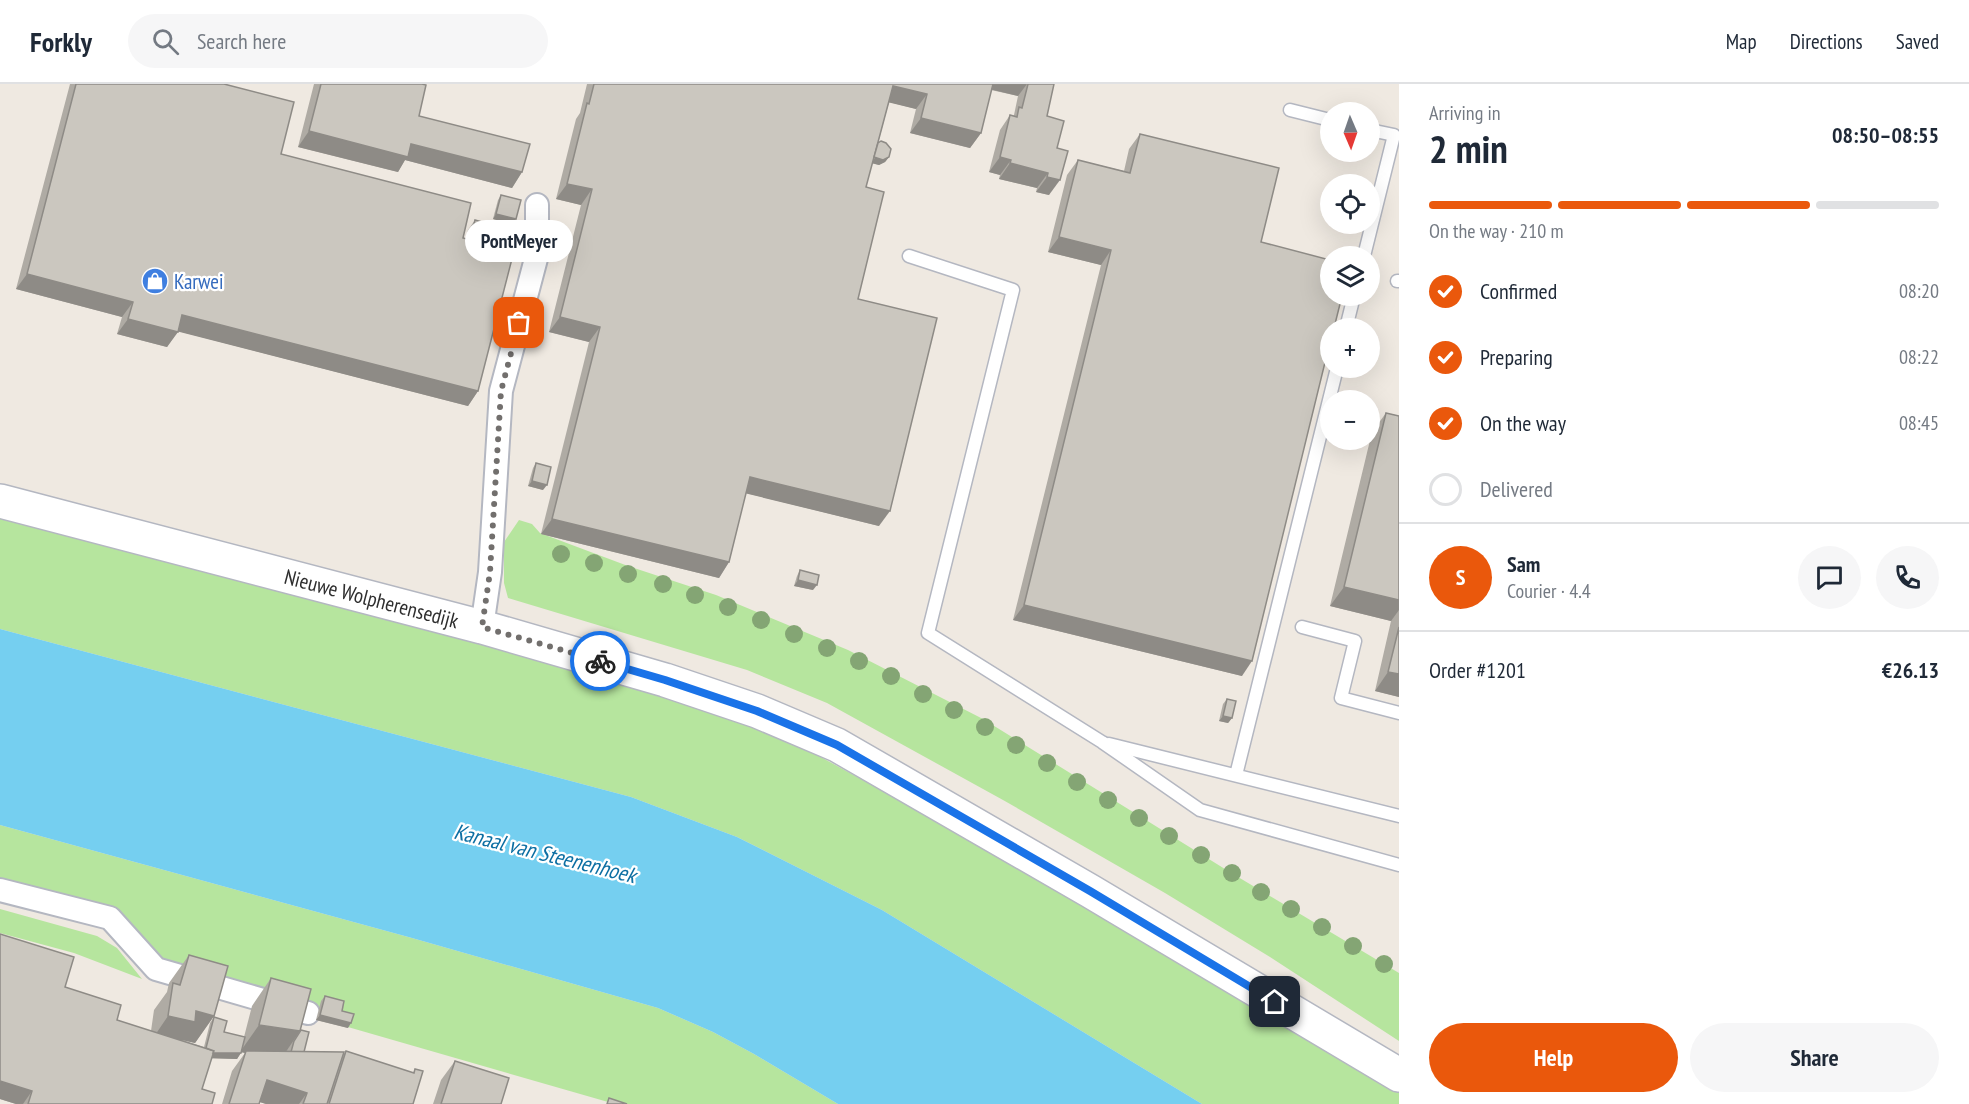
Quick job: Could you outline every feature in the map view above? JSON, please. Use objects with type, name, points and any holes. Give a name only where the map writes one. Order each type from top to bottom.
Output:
[{"type":"street","points":[[482,627],[490,572],[501,391],[537,255],[537,205]]},
{"type":"street","name":"Nieuwe Wolpherensedijk","points":[[0,501],[482,627],[665,680],[757,711],[837,745],[1090,891],[1399,1076]]},
{"type":"street","points":[[0,890],[110,918],[156,969],[308,1013]]},
{"type":"lane","points":[[1290,110],[1320,118]]},
{"type":"lane","points":[[1366,246],[1394,135],[1380,132]]},
{"type":"lane","points":[[909,255],[1013,290],[928,633],[1102,742],[1200,810],[1399,865]]},
{"type":"lane","points":[[1236,775],[1335,378]]},
{"type":"lane","points":[[1302,627],[1355,641],[1341,698],[1399,713]]},
{"type":"lane","points":[[1102,742],[1399,816]]},
{"type":"green space","points":[[0,518],[530,656],[730,718],[806,749],[978,843],[1139,937],[1399,1093],[1399,1104],[1202,1104],[882,910],[737,837],[631,797],[0,629]]},
{"type":"green space","points":[[519,520],[532,524],[540,533],[628,566],[716,595],[848,650],[983,719],[1233,874],[1399,973],[1399,1041],[1270,957],[1165,893],[827,703],[747,670],[508,598],[504,583],[504,542]]},
{"type":"green space","points":[[0,825],[658,1008],[713,1032],[838,1104],[615,1104],[171,976],[139,939],[0,890]]},
{"type":"green space","points":[[0,909],[97,936],[117,948],[142,979],[74,953],[0,933]]},
{"type":"water","name":"Kanaal van Steenenhoek","points":[[0,629],[631,797],[737,837],[882,910],[1202,1104],[838,1104],[713,1032],[658,1008],[0,825]]},
{"type":"building","points":[[76,84],[224,84],[294,102],[281,154],[471,203],[463,238],[514,251],[478,391],[182,315],[178,332],[128,319],[133,302],[27,274]]},
{"type":"building","points":[[321,84],[426,85],[419,116],[530,144],[522,172],[411,144],[408,157],[309,131]]},
{"type":"building","points":[[594,84],[993,84],[981,133],[921,118],[927,94],[893,86],[866,187],[884,192],[858,299],[937,318],[890,511],[750,477],[729,562],[552,519],[600,327],[560,317],[592,189],[567,184],[587,103],[589,104]]},
{"type":"building","points":[[1028,84],[1054,84],[1047,116],[1064,121],[1057,148],[1068,151],[1060,180],[1047,177],[1048,173],[1010,163],[1011,160],[1000,157],[1010,115],[1017,117],[1019,107],[1022,108]]},
{"type":"building","points":[[1140,134],[1279,168],[1261,242],[1320,257],[1320,306],[1340,306],[1336,318],[1320,318],[1321,378],[1252,661],[1024,605],[1111,250],[1059,237],[1078,160],[1130,173]]},
{"type":"building","points":[[881,141],[891,149],[889,157],[883,160],[874,157],[878,143]]},
{"type":"building","points":[[501,195],[521,200],[516,219],[496,214]]},
{"type":"building","points":[[475,220],[511,230],[507,246],[471,237]]},
{"type":"building","points":[[1386,413],[1399,416],[1399,600],[1344,587],[1377,450],[1380,450],[1380,438]]},
{"type":"building","points":[[536,463],[551,467],[547,485],[532,481]]},
{"type":"building","points":[[800,570],[819,575],[817,585],[798,580]]},
{"type":"building","points":[[1399,627],[1399,674],[1388,672]]},
{"type":"building","points":[[1227,699],[1236,701],[1232,718],[1223,716]]},
{"type":"building","points":[[0,934],[74,957],[65,987],[121,1005],[117,1020],[214,1051],[202,1089],[215,1093],[212,1104],[28,1104],[32,1091],[0,1081]]},
{"type":"building","points":[[189,955],[228,966],[214,1016],[196,1011],[195,1022],[168,1016],[173,983],[180,985]]},
{"type":"building","points":[[271,978],[311,989],[300,1031],[259,1025]]},
{"type":"building","points":[[325,996],[344,1001],[342,1011],[354,1014],[351,1023],[320,1015]]},
{"type":"building","points":[[214,1017],[227,1021],[224,1032],[245,1037],[241,1053],[213,1053],[214,1051],[206,1048]]},
{"type":"building","points":[[301,1030],[309,1032],[304,1052],[291,1052],[294,1041]]},
{"type":"building","points":[[246,1051],[344,1052],[327,1104],[303,1104],[307,1093],[267,1080],[259,1104],[229,1104]]},
{"type":"building","points":[[346,1051],[414,1073],[415,1069],[423,1071],[413,1104],[329,1104]]},
{"type":"building","points":[[455,1061],[509,1078],[501,1104],[441,1104]]},
{"type":"building","points":[[609,1098],[627,1104],[607,1104]]},
{"type":"way so far","points":[[519,323],[501,391],[490,572],[482,627],[600,661]]},
{"type":"place","name":"Karwei","points":[[155,281]]},
{"type":"place","name":"PontMeyer","points":[[519,323]]},
{"type":"route","points":[[600,661],[757,711],[837,745],[1090,891],[1275,1002]]}]
